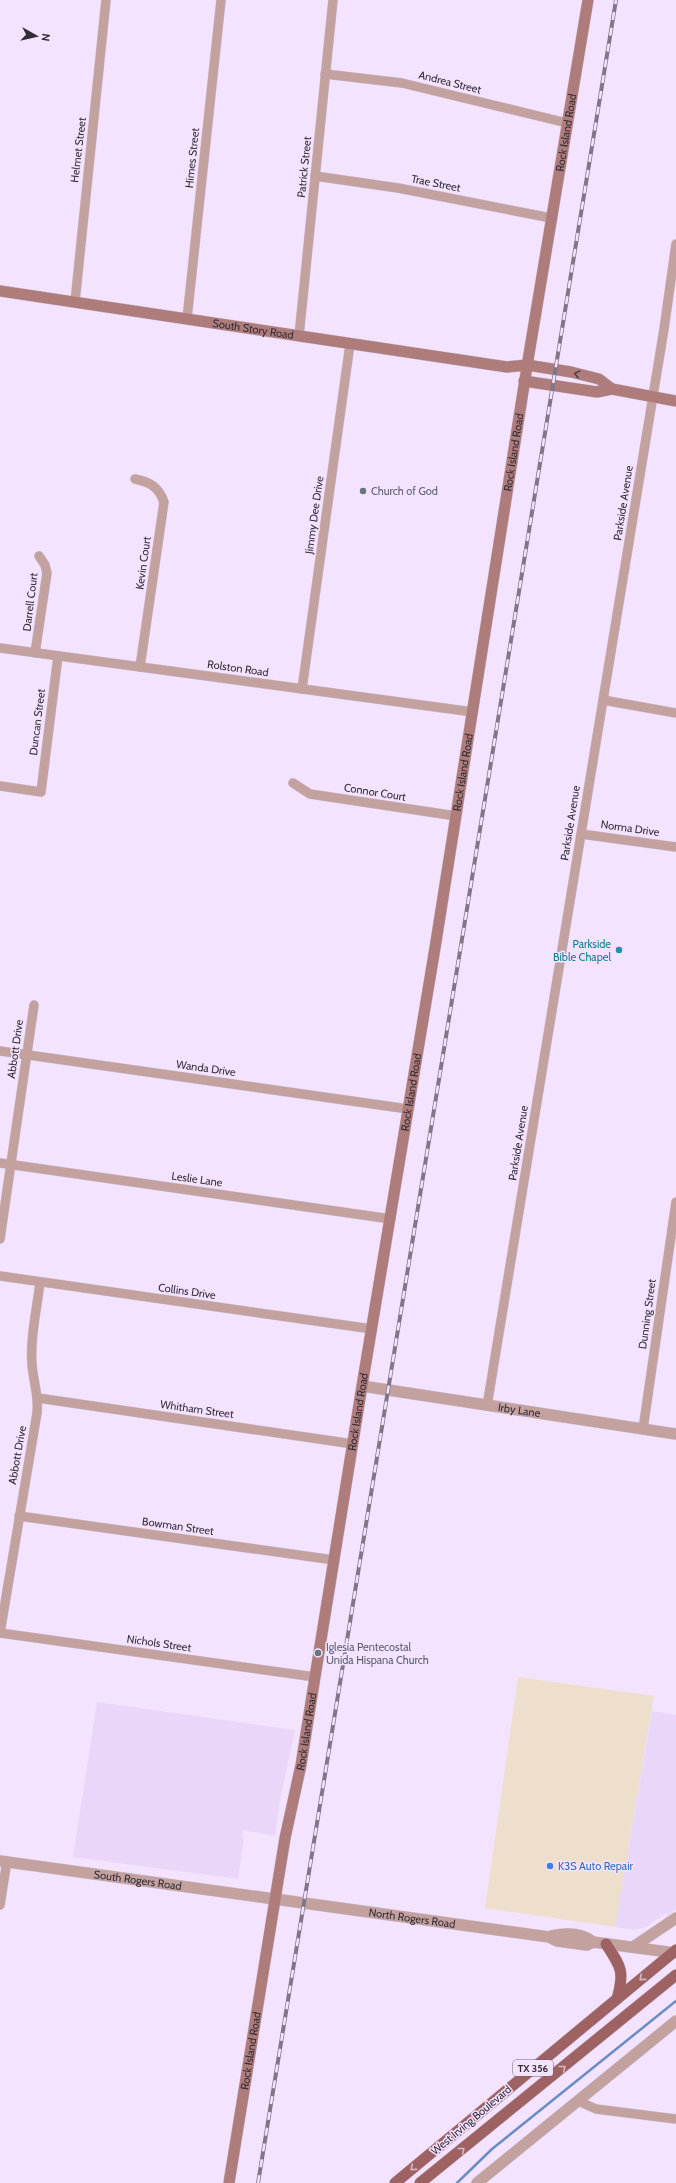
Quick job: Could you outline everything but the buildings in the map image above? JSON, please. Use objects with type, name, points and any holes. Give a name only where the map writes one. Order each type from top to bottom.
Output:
[{"type":"main road","name":"Rock Island Road","points":[[229,2183],[391,1219],[473,712],[524,382],[588,0]]},
{"type":"main road","name":"South Story Road","points":[[0,291],[350,344],[507,366],[527,365],[599,379],[612,389]]},
{"type":"main road","points":[[507,366],[524,382],[597,392],[612,389],[676,401]]},
{"type":"main road","points":[[606,1944],[620,1967],[622,1980],[617,1999]]},
{"type":"main road","name":"West Irving Boulevard","points":[[394,2183],[675,1952]]},
{"type":"main road","name":"West Irving Boulevard","points":[[420,2183],[676,1975]]},
{"type":"street","name":"Helmet Street","points":[[75,302],[106,0]]},
{"type":"street","name":"Himes Street","points":[[187,319],[221,0]]},
{"type":"street","name":"Patrick Street","points":[[299,336],[333,0]]},
{"type":"street","name":"Andrea Street","points":[[325,74],[402,83],[567,123]]},
{"type":"street","name":"Trae Street","points":[[315,176],[398,188],[551,218]]},
{"type":"street","name":"Parkside Avenue","points":[[488,1406],[676,244]]},
{"type":"street","name":"Jimmy Dee Drive","points":[[302,689],[350,344]]},
{"type":"street","name":"Kevin Court","points":[[135,479],[148,481],[157,488],[164,502],[140,667]]},
{"type":"street","name":"Darrell Court","points":[[35,652],[47,573],[45,565],[39,556]]},
{"type":"street","name":"Rolston Road","points":[[0,648],[473,712]]},
{"type":"street","name":"Duncan Street","points":[[0,786],[41,792],[58,656]]},
{"type":"street","points":[[603,700],[676,712]]},
{"type":"street","name":"Connor Court","points":[[294,783],[310,794],[456,816]]},
{"type":"street","name":"Norma Drive","points":[[581,834],[676,847]]},
{"type":"street","name":"Abbott Drive","points":[[0,1239],[34,1004]]},
{"type":"street","name":"Wanda Drive","points":[[0,1051],[408,1109]]},
{"type":"street","name":"Leslie Lane","points":[[0,1163],[391,1219]]},
{"type":"street","name":"Dunning Street","points":[[643,1429],[676,1202]]},
{"type":"street","name":"Collins Drive","points":[[0,1276],[372,1329]]},
{"type":"street","name":"Abbott Drive","points":[[0,1633],[38,1398],[32,1366],[32,1338],[40,1282]]},
{"type":"street","name":"Irby Lane","points":[[362,1386],[676,1434]]},
{"type":"street","name":"Whitham Street","points":[[38,1398],[353,1444]]},
{"type":"street","name":"Bowman Street","points":[[19,1516],[334,1560]]},
{"type":"street","name":"Nichols Street","points":[[0,1633],[315,1677]]},
{"type":"street","points":[[0,1905],[3,1861]]},
{"type":"street","name":"South Rogers Road","points":[[3,1861],[276,1900]]},
{"type":"street","name":"North Rogers Road","points":[[276,1900],[549,1937],[572,1935],[587,1937],[593,1942],[632,1948],[675,1952]]},
{"type":"street","points":[[632,1948],[676,1918]]},
{"type":"street","points":[[477,2183],[676,2021]]},
{"type":"street","points":[[578,2101],[596,2108],[676,2119]]},
{"type":"shaded area","points":[[518,1677],[654,1696],[615,1927],[485,1908]]},
{"type":"shaded area","points":[[97,1702],[295,1730],[279,1806],[275,1836],[243,1830],[242,1838],[244,1839],[238,1879],[73,1857]]},
{"type":"shaded area","points":[[652,1711],[676,1715],[676,1909],[667,1916],[666,1913],[646,1927],[634,1930],[615,1927]]},
{"type":"waterway","points":[[457,2183],[492,2149],[676,2001]]},
{"type":"railway","points":[[258,2183],[616,0]]},
{"type":"place","name":"Church of God","points":[[363,491]]},
{"type":"place","name":"Parkside Bible Chapel","points":[[619,950]]},
{"type":"place","name":"Iglesia Pentecostal Unida Hispana Church","points":[[318,1653]]},
{"type":"place","name":"K3S Auto Repair","points":[[550,1866]]}]
